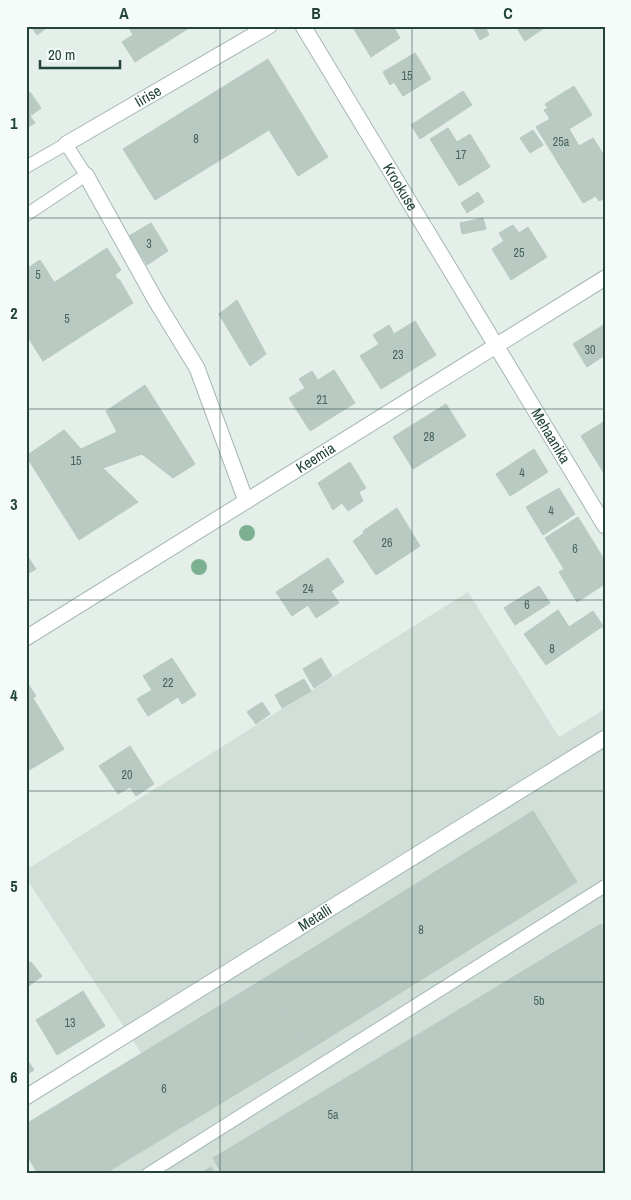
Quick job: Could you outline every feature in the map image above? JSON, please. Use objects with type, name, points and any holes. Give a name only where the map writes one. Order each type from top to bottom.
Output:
[{"type":"street","name":"Iirise","points":[[66,144],[269,26]]},
{"type":"street","name":"Krookuse","points":[[302,26],[496,347]]},
{"type":"street","points":[[86,176],[156,301],[197,368],[246,501]]},
{"type":"street","name":"Keemia","points":[[26,638],[605,278]]},
{"type":"street","name":"Mehaanika","points":[[496,347],[605,526]]},
{"type":"street","name":"Metalli","points":[[26,1097],[605,738]]},
{"type":"lane","name":"Iirise","points":[[26,167],[66,144]]},
{"type":"lane","points":[[26,214],[86,176],[66,144]]},
{"type":"lane","points":[[148,1174],[605,886]]},
{"type":"shaded area","points":[[468,592],[559,737],[605,709],[605,1174],[38,1174],[26,1154],[26,1124],[141,1053],[26,878],[26,870]]},
{"type":"building","points":[[31,26],[49,26],[37,35]]},
{"type":"building","points":[[128,26],[150,26],[162,45],[135,62],[122,42],[133,35]]},
{"type":"building","points":[[150,26],[188,26],[189,28],[162,45]]},
{"type":"building","points":[[352,26],[393,26],[400,38],[371,57]]},
{"type":"building","points":[[478,26],[485,26],[489,35],[480,40],[474,29]]},
{"type":"building","points":[[524,26],[543,26],[544,28],[525,41],[518,30]]},
{"type":"building","points":[[415,53],[431,79],[403,96],[394,82],[390,85],[383,72]]},
{"type":"building","points":[[268,59],[328,157],[298,176],[269,130],[155,200],[123,149]]},
{"type":"building","points":[[574,86],[592,115],[569,129],[579,146],[593,138],[605,157],[605,198],[599,201],[596,196],[583,203],[536,127],[550,119],[544,110],[548,108],[545,104]]},
{"type":"building","points":[[463,91],[472,105],[420,139],[411,125]]},
{"type":"building","points":[[30,92],[41,108],[30,116],[35,123],[26,128],[26,95]]},
{"type":"building","points":[[448,128],[457,142],[470,134],[490,167],[459,186],[430,139]]},
{"type":"building","points":[[533,130],[543,145],[530,153],[520,138]]},
{"type":"building","points":[[478,192],[484,202],[467,213],[461,203]]},
{"type":"building","points":[[483,218],[486,229],[462,234],[460,223]]},
{"type":"building","points":[[151,223],[168,251],[147,265],[129,236]]},
{"type":"building","points":[[513,225],[519,233],[528,227],[547,257],[511,280],[492,249],[504,241],[499,233]]},
{"type":"building","points":[[107,248],[121,270],[115,275],[133,303],[43,361],[26,334],[26,301]]},
{"type":"building","points":[[40,260],[54,282],[26,301],[26,269]]},
{"type":"building","points":[[237,300],[266,354],[250,366],[219,314]]},
{"type":"building","points":[[415,321],[436,355],[381,389],[360,356],[379,344],[373,335],[389,325],[394,334]]},
{"type":"building","points":[[605,324],[605,355],[587,367],[573,344]]},
{"type":"building","points":[[334,370],[355,403],[310,431],[289,398],[305,388],[299,379],[312,371],[318,380]]},
{"type":"building","points":[[145,385],[195,464],[173,478],[142,454],[103,468],[138,502],[79,540],[26,456],[64,430],[81,449],[117,432],[106,411]]},
{"type":"building","points":[[446,404],[466,436],[413,469],[393,437]]},
{"type":"building","points":[[605,421],[605,475],[581,436]]},
{"type":"building","points":[[534,449],[548,472],[510,496],[496,474]]},
{"type":"building","points":[[350,462],[366,488],[359,492],[363,501],[348,511],[342,503],[333,510],[318,483]]},
{"type":"building","points":[[559,488],[575,514],[543,535],[526,507]]},
{"type":"building","points":[[397,508],[420,546],[376,575],[353,541],[364,533],[363,531]]},
{"type":"building","points":[[578,517],[605,561],[605,584],[577,602],[559,572],[564,569],[545,538]]},
{"type":"building","points":[[26,554],[36,569],[26,575]]},
{"type":"building","points":[[328,558],[344,582],[331,591],[339,603],[316,618],[308,605],[292,616],[276,592]]},
{"type":"building","points":[[539,586],[550,603],[515,625],[504,608]]},
{"type":"building","points":[[558,610],[569,627],[593,611],[603,626],[546,665],[524,634]]},
{"type":"building","points":[[172,658],[196,695],[182,704],[178,697],[148,716],[137,699],[152,690],[143,676]]},
{"type":"building","points":[[321,658],[332,676],[314,688],[303,669]]},
{"type":"building","points":[[304,679],[311,691],[282,708],[275,695]]},
{"type":"building","points":[[26,681],[36,696],[33,698],[64,749],[26,772]]},
{"type":"building","points":[[262,702],[270,714],[256,724],[247,712]]},
{"type":"building","points":[[130,746],[154,784],[136,796],[130,787],[118,794],[99,766]]},
{"type":"building","points":[[533,811],[577,882],[309,1050],[265,978]]},
{"type":"building","points":[[601,924],[605,930],[605,1174],[417,1174],[356,1072]]},
{"type":"building","points":[[31,962],[42,976],[26,988],[26,965]]},
{"type":"building","points":[[265,978],[309,1050],[104,1174],[38,1174],[26,1154],[26,1124]]},
{"type":"building","points":[[83,991],[105,1026],[57,1055],[36,1020]]},
{"type":"building","points":[[26,1058],[34,1070],[26,1075]]},
{"type":"building","points":[[356,1072],[417,1174],[222,1174],[213,1158]]},
{"type":"building","points":[[211,1167],[215,1174],[199,1174]]}]
